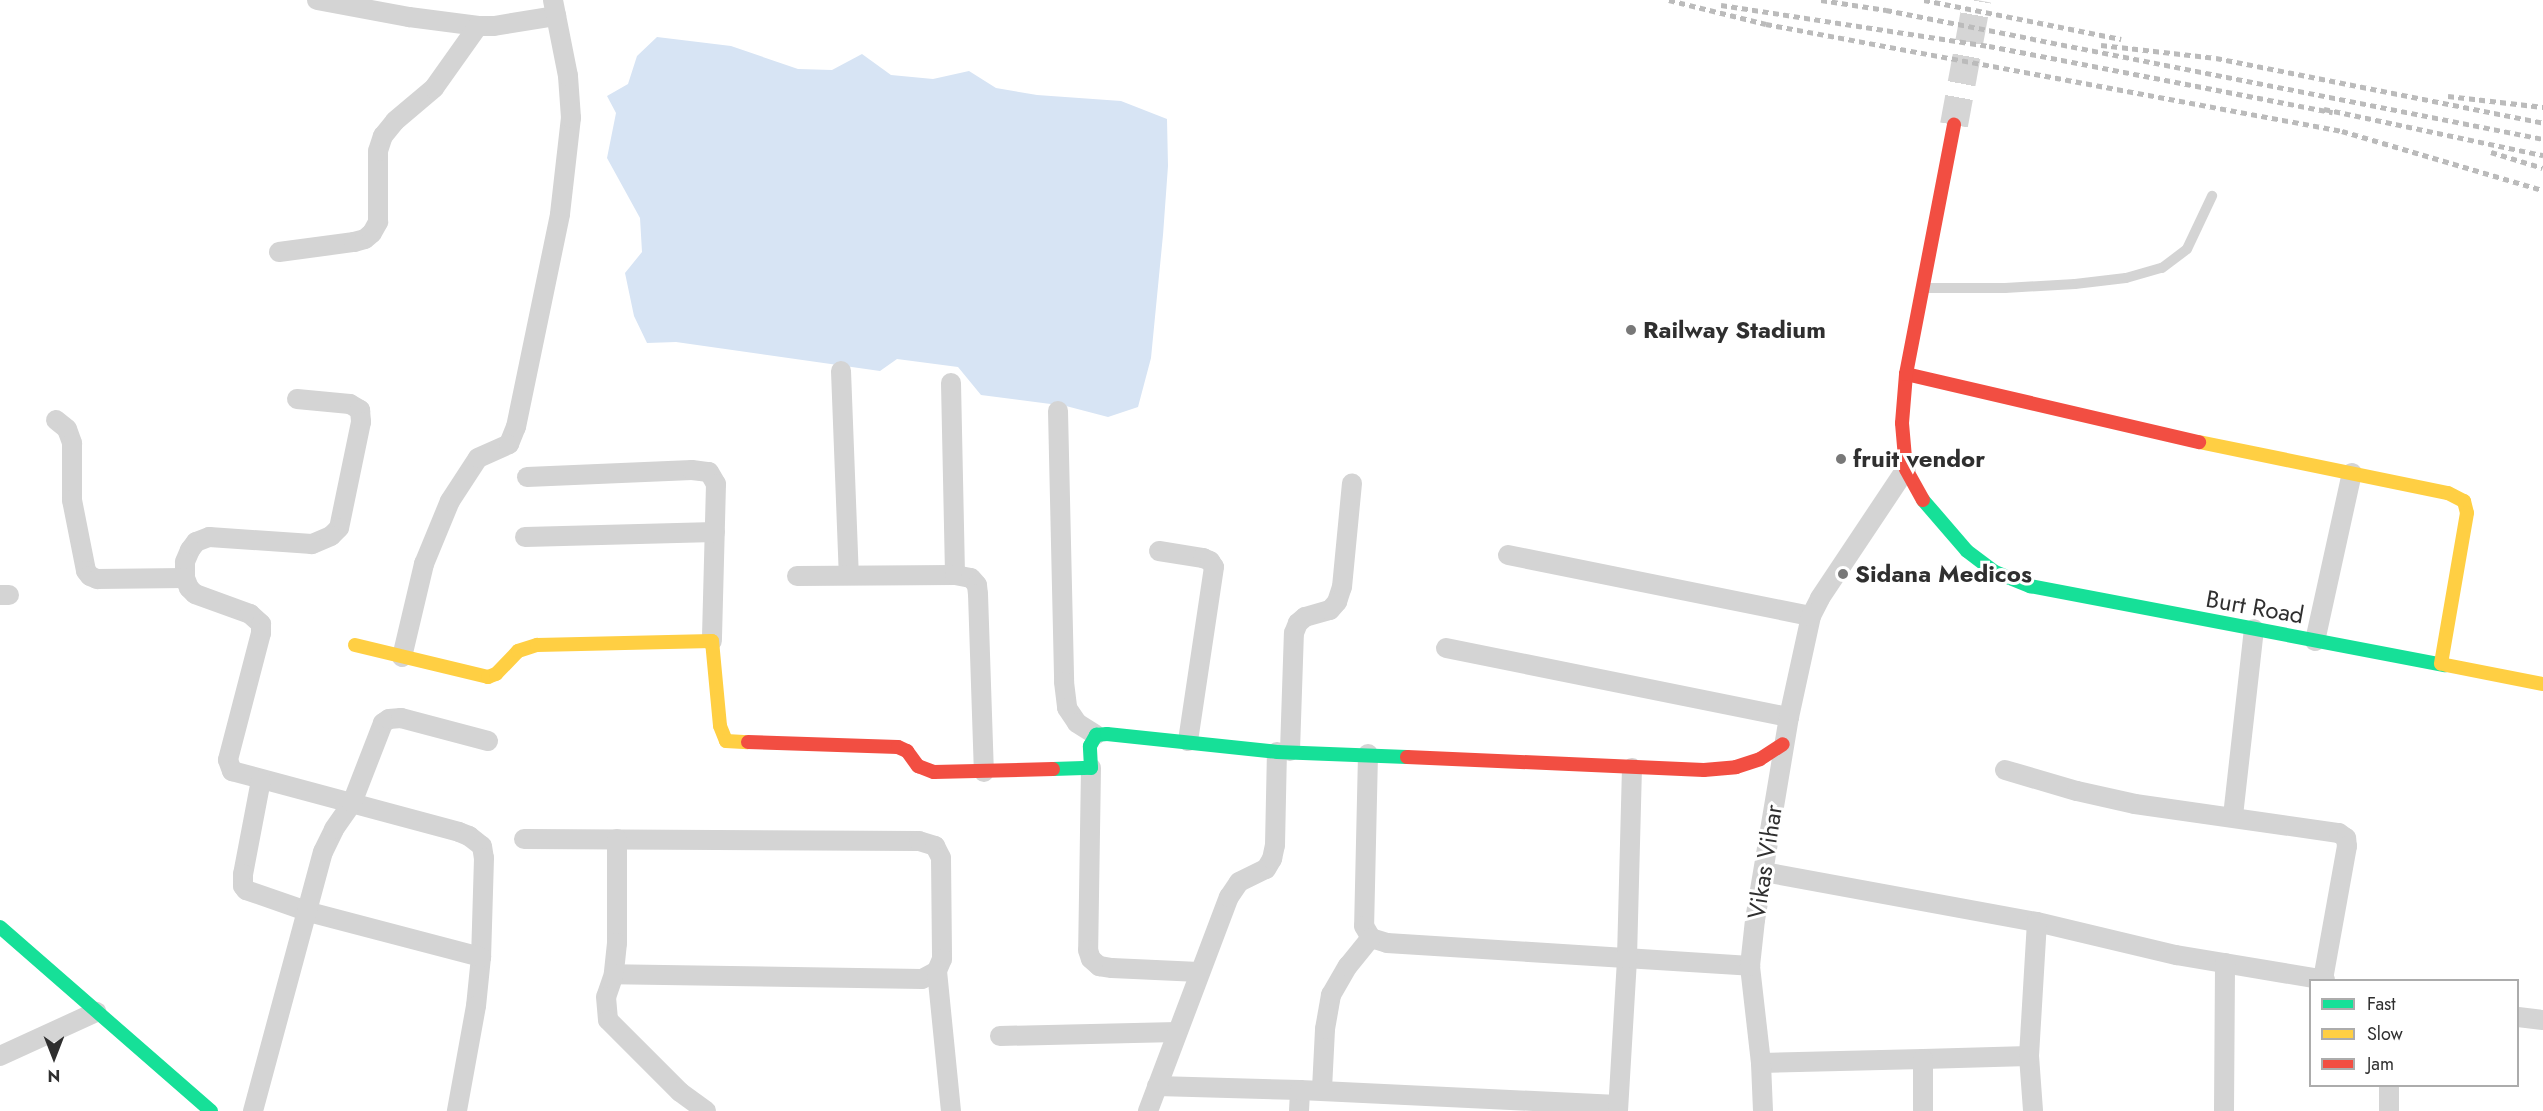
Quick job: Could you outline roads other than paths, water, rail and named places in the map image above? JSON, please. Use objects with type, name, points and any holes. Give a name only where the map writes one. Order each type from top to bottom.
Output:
[{"type":"street","points":[[317,0],[409,17],[478,26],[494,26],[555,8],[568,76],[571,118],[560,214],[516,427],[509,444],[478,458],[450,501],[424,564],[402,657]]},
{"type":"street","points":[[279,252],[354,242],[365,239],[372,233],[378,222],[378,151],[383,136],[395,121],[434,88],[478,26]]},
{"type":"street","points":[[1906,469],[1902,423],[1906,374],[1954,125]]},
{"type":"street","points":[[841,370],[849,575]]},
{"type":"street","points":[[1906,374],[2212,446],[2448,493],[2464,501],[2467,513],[2441,664]]},
{"type":"street","points":[[951,383],[954,575]]},
{"type":"street","points":[[297,399],[350,404],[360,410],[361,422],[339,528],[331,536],[312,544],[210,537],[196,542],[190,550],[185,562],[185,578],[189,588],[195,594],[250,614],[261,624],[261,633],[228,765],[237,774],[459,832],[478,841],[484,858],[481,957],[476,1006],[457,1111]]},
{"type":"street","points":[[1058,411],[1064,682],[1067,708],[1077,723],[1096,735],[1107,734],[1284,751],[1704,770],[1736,767],[1760,759],[1783,744]]},
{"type":"street","points":[[56,420],[67,429],[72,443],[72,500],[86,571],[90,576],[97,579],[185,578]]},
{"type":"street","name":"Burt Road","points":[[1906,469],[1925,504],[1967,551],[1995,572],[2030,586],[2543,684]]},
{"type":"street","name":"Vikas Vihar","points":[[1763,1111],[1761,1063],[1750,966],[1755,920],[1789,717],[1812,616],[1836,570],[1906,469]]},
{"type":"street","points":[[527,477],[692,470],[709,472],[716,484],[712,641],[720,726],[724,738],[730,743],[898,747],[907,751],[918,766],[925,771],[984,772],[1091,768]]},
{"type":"street","points":[[2315,641],[2352,473]]},
{"type":"street","points":[[1148,1111],[1229,897],[1239,882],[1266,869],[1272,859],[1294,633],[1298,622],[1305,617],[1330,610],[1337,602],[1342,587],[1352,483]]},
{"type":"street","points":[[525,537],[715,532]]},
{"type":"street","points":[[1160,551],[1203,558],[1210,561],[1214,567],[1188,741]]},
{"type":"street","points":[[1508,555],[1812,616]]},
{"type":"street","points":[[797,576],[954,575],[971,578],[978,594],[984,772]]},
{"type":"street","points":[[2233,816],[2254,629]]},
{"type":"street","points":[[355,645],[488,677],[496,674],[518,651],[537,645],[712,641]]},
{"type":"street","points":[[1446,648],[1789,717]]},
{"type":"street","points":[[253,1111],[309,912],[323,852],[334,829],[352,803],[378,732],[389,719],[401,718],[488,741]]},
{"type":"street","points":[[1096,735],[1090,746],[1088,950],[1091,958],[1099,966],[1112,968],[1199,972]]},
{"type":"street","points":[[1368,754],[1364,926],[1371,938],[1387,943],[1750,966]]},
{"type":"street","points":[[1157,1086],[1322,1089],[1618,1108],[1627,958],[1632,768]]},
{"type":"street","points":[[2005,770],[2077,791],[2135,804],[2339,832],[2346,838],[2324,979]]},
{"type":"street","points":[[261,780],[243,874],[243,886],[252,893],[309,912],[481,957]]},
{"type":"street","points":[[524,839],[919,841],[935,846],[941,858],[942,958],[937,971],[951,1111]]},
{"type":"street","points":[[618,839],[614,975],[606,997],[608,1020],[680,1092],[706,1111]]},
{"type":"street","points":[[1764,872],[2037,922],[2176,955],[2318,979]]},
{"type":"street","points":[[2033,1111],[2029,1056],[2037,922]]},
{"type":"street","points":[[0,927],[211,1111]]},
{"type":"street","points":[[1322,1089],[1325,1029],[1331,995],[1348,966],[1371,938]]},
{"type":"street","points":[[2224,1111],[2225,963]]},
{"type":"street","points":[[614,975],[922,980],[937,971]]},
{"type":"street","points":[[0,1056],[96,1012]]},
{"type":"street","points":[[2519,1017],[2543,1020]]},
{"type":"street","points":[[1000,1036],[1177,1032]]},
{"type":"street","points":[[1761,1063],[2029,1056]]},
{"type":"street","points":[[1923,1059],[1923,1111]]},
{"type":"street","points":[[2389,1087],[2389,1111]]},
{"type":"street","points":[[1299,1111],[1300,1090]]},
{"type":"lane","points":[[1922,288],[2005,288],[2075,284],[2126,278],[2162,268],[2187,249],[2212,196]]},
{"type":"water","points":[[657,37],[731,46],[798,69],[832,70],[862,54],[891,75],[933,79],[969,71],[996,88],[1037,95],[1121,101],[1167,119],[1168,166],[1151,358],[1138,407],[1108,417],[1066,406],[981,395],[958,367],[897,359],[880,371],[676,342],[647,343],[634,316],[625,273],[642,252],[640,218],[607,158],[616,113],[607,96],[628,84],[637,56]]},
{"type":"tunnel","points":[[1954,125],[1977,0]]},
{"type":"railway","points":[[1669,0],[1766,24],[2342,131],[2543,190]]},
{"type":"railway","points":[[1821,0],[1886,10],[2543,139]]},
{"type":"railway","points":[[1924,0],[2121,39]]},
{"type":"railway","points":[[1721,5],[1989,46],[2333,112]]},
{"type":"railway","points":[[2101,45],[2216,58],[2543,123]]},
{"type":"railway","points":[[2448,96],[2543,107]]},
{"type":"railway","points":[[2324,109],[2543,155]]},
{"type":"railway","points":[[2491,152],[2543,168]]},
{"type":"place","name":"Railway Stadium","points":[[1631,330]]},
{"type":"place","name":"fruit vendor","points":[[1841,459]]},
{"type":"place","name":"Sidana Medicos","points":[[1843,574]]}]
